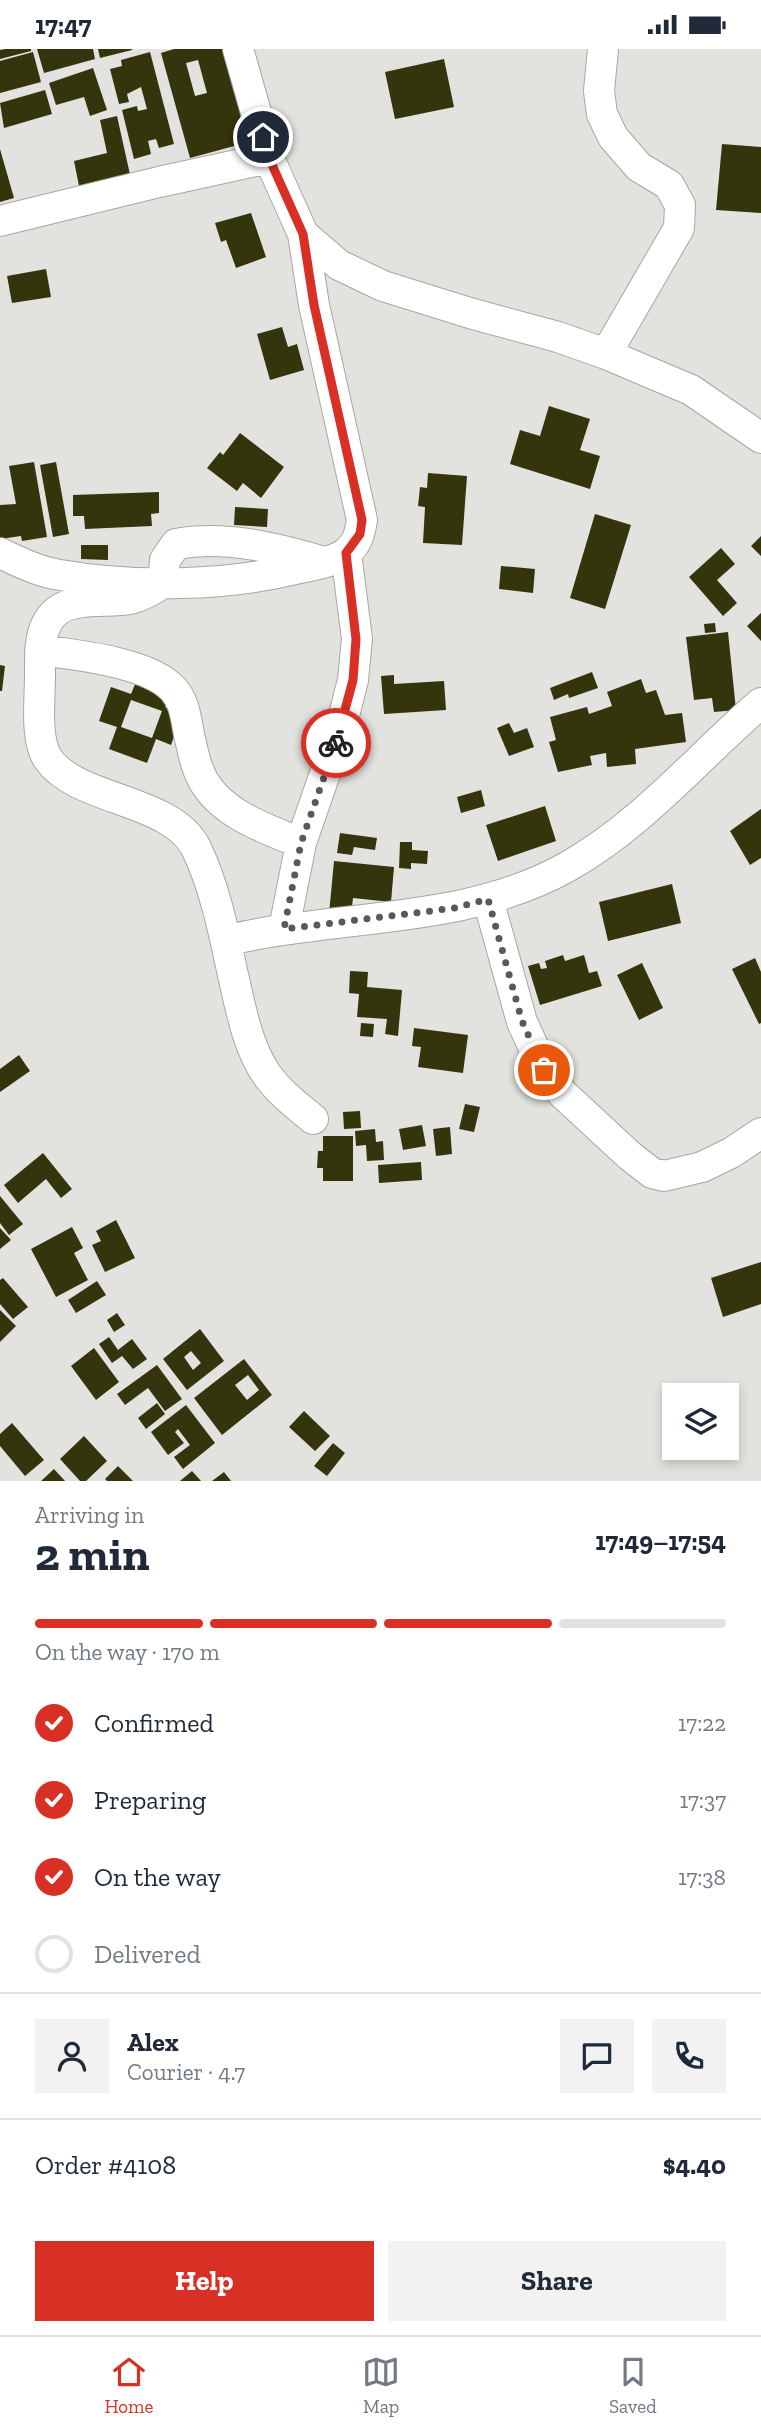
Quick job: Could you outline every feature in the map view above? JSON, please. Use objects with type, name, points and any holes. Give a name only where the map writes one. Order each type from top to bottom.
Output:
[{"type":"street","points":[[0,553],[26,565],[59,575],[163,583],[205,583],[265,577],[335,558],[360,534],[362,520],[314,305],[303,234],[269,158],[238,49]]},
{"type":"street","points":[[603,49],[599,91],[603,114],[613,137],[639,167],[669,184],[680,205],[679,228],[606,354]]},
{"type":"street","points":[[0,221],[269,158]]},
{"type":"street","points":[[303,234],[340,265],[383,286],[558,337],[691,390],[761,438]]},
{"type":"street","points":[[163,583],[165,561],[176,544],[201,540],[335,558]]},
{"type":"street","points":[[284,929],[301,843],[341,727],[353,680],[356,639],[335,558]]},
{"type":"street","points":[[163,583],[133,599],[66,606],[55,613],[45,627],[40,650],[39,720],[42,742],[48,759],[67,776],[175,825],[195,845],[226,940],[240,1006],[253,1048],[280,1092],[313,1119]]},
{"type":"street","points":[[40,650],[113,662],[146,673],[166,684],[179,697],[201,776],[211,793],[225,806],[247,819],[301,843]]},
{"type":"street","points":[[226,940],[284,929],[455,908],[527,886],[567,867],[629,825],[761,703]]},
{"type":"street","points":[[488,899],[522,1021],[544,1070],[563,1094],[630,1156],[652,1173],[664,1176],[702,1167],[731,1153],[761,1133]]},
{"type":"building","points":[[37,49],[93,49],[95,59],[44,73]]},
{"type":"building","points":[[98,49],[132,49],[132,50],[100,58]]},
{"type":"building","points":[[174,49],[223,49],[249,142],[190,158],[161,53]],"holes":[[[198,60],[207,93],[195,96],[186,63]]]},
{"type":"building","points":[[0,50],[31,51],[0,59]]},
{"type":"building","points":[[33,52],[41,82],[0,93],[0,61]]},
{"type":"building","points":[[150,52],[174,144],[159,148],[156,139],[148,141],[151,154],[134,159],[122,110],[137,106],[138,111],[147,109],[141,87],[127,94],[129,102],[119,104],[110,69],[122,66],[121,60]]},
{"type":"building","points":[[444,59],[454,107],[395,119],[385,72]]},
{"type":"building","points":[[93,68],[107,110],[90,116],[84,97],[56,105],[49,83]]},
{"type":"building","points":[[45,90],[52,114],[4,128],[0,103]]},
{"type":"building","points":[[117,116],[131,179],[80,191],[74,161],[107,153],[100,120]]},
{"type":"building","points":[[722,144],[761,147],[761,213],[716,210]]},
{"type":"building","points":[[0,149],[14,198],[0,202]]},
{"type":"building","points":[[251,213],[266,257],[236,268],[226,240],[221,242],[215,223]]},
{"type":"building","points":[[46,269],[51,297],[12,303],[7,276]]},
{"type":"building","points":[[282,327],[288,347],[297,344],[304,370],[270,380],[257,334]]},
{"type":"building","points":[[549,406],[590,419],[580,450],[600,456],[590,489],[510,464],[520,430],[540,436]]},
{"type":"building","points":[[240,433],[284,467],[261,498],[243,483],[237,491],[207,468],[220,452],[223,455]]},
{"type":"building","points":[[34,462],[47,537],[22,541],[21,536],[0,539],[0,505],[16,504],[9,466]]},
{"type":"building","points":[[56,462],[69,534],[53,537],[40,465]]},
{"type":"building","points":[[428,473],[467,476],[462,545],[423,543],[425,507],[418,506],[420,487],[427,488]]},
{"type":"building","points":[[159,492],[159,513],[151,514],[152,526],[85,529],[84,516],[73,516],[73,495]]},
{"type":"building","points":[[235,507],[268,509],[267,527],[234,525]]},
{"type":"building","points":[[595,514],[631,525],[605,609],[570,598]]},
{"type":"building","points":[[761,536],[761,556],[751,546]]},
{"type":"building","points":[[81,545],[108,545],[108,560],[81,559]]},
{"type":"building","points":[[721,548],[735,564],[717,580],[737,603],[723,616],[689,577]]},
{"type":"building","points":[[501,566],[535,569],[533,593],[499,589]]},
{"type":"building","points":[[761,613],[761,641],[747,626]]},
{"type":"building","points":[[715,623],[716,632],[705,633],[704,624]]},
{"type":"building","points":[[728,632],[736,710],[714,712],[712,698],[694,700],[686,637]]},
{"type":"building","points":[[0,665],[5,666],[2,691],[0,691]]},
{"type":"building","points":[[592,672],[598,688],[569,698],[568,694],[554,700],[550,688]]},
{"type":"building","points":[[394,675],[394,684],[444,681],[446,710],[384,714],[381,676]]},
{"type":"building","points":[[641,679],[646,693],[656,690],[665,715],[682,713],[686,742],[635,749],[636,764],[607,767],[606,753],[590,756],[592,765],[558,772],[549,742],[556,740],[550,717],[587,707],[589,714],[612,706],[607,692]]},
{"type":"building","points":[[136,682],[169,694],[165,707],[182,714],[171,745],[156,739],[147,763],[109,749],[117,727],[99,721],[111,687],[131,694]],"holes":[[[131,700],[162,711],[152,738],[121,727]]]},
{"type":"building","points":[[509,723],[514,733],[527,728],[534,747],[509,756],[497,728]]},
{"type":"building","points":[[481,790],[485,806],[461,813],[457,797]]},
{"type":"building","points":[[545,806],[556,841],[498,861],[486,825]]},
{"type":"building","points":[[761,809],[761,858],[750,865],[730,831]]},
{"type":"building","points":[[340,833],[377,838],[375,850],[354,847],[352,855],[337,853]]},
{"type":"building","points":[[400,842],[412,842],[412,850],[428,851],[427,864],[411,863],[411,869],[399,868]]},
{"type":"building","points":[[334,861],[394,867],[391,902],[353,898],[351,916],[329,914]]},
{"type":"building","points":[[672,884],[681,923],[608,941],[599,902]]},
{"type":"building","points":[[563,955],[565,961],[584,955],[589,973],[597,971],[602,986],[540,1005],[528,966],[539,963],[541,969],[547,968],[545,961]]},
{"type":"building","points":[[755,958],[761,972],[759,1024],[732,969]]},
{"type":"building","points":[[642,963],[663,1008],[639,1020],[617,975]]},
{"type":"building","points":[[350,971],[368,972],[367,987],[402,990],[398,1036],[385,1034],[387,1019],[357,1017],[359,994],[349,993]]},
{"type":"building","points":[[361,1023],[374,1024],[373,1037],[360,1036]]},
{"type":"building","points":[[414,1028],[468,1035],[463,1073],[418,1067],[421,1047],[412,1046]]},
{"type":"building","points":[[19,1055],[30,1071],[0,1092],[0,1069]]},
{"type":"building","points":[[465,1104],[480,1107],[474,1132],[459,1129]]},
{"type":"building","points":[[360,1111],[361,1128],[344,1129],[343,1112]]},
{"type":"building","points":[[422,1125],[426,1146],[403,1150],[399,1129]]},
{"type":"building","points":[[450,1127],[452,1154],[436,1156],[433,1129]]},
{"type":"building","points":[[375,1129],[376,1142],[383,1141],[384,1160],[367,1161],[366,1145],[356,1146],[355,1131]]},
{"type":"building","points":[[323,1136],[353,1136],[353,1181],[323,1181],[323,1168],[317,1168],[318,1151],[323,1151]]},
{"type":"building","points":[[43,1153],[72,1189],[61,1198],[46,1179],[18,1203],[4,1185]]},
{"type":"building","points":[[421,1162],[422,1180],[379,1183],[378,1165]]},
{"type":"building","points":[[0,1196],[23,1224],[9,1235],[0,1223]]},
{"type":"building","points":[[116,1220],[135,1258],[105,1272],[92,1245],[101,1241],[96,1231]]},
{"type":"building","points":[[72,1227],[83,1248],[74,1253],[88,1280],[56,1297],[31,1249]]},
{"type":"building","points":[[0,1228],[11,1240],[0,1249]]},
{"type":"building","points":[[761,1262],[761,1304],[723,1317],[711,1278]]},
{"type":"building","points":[[3,1278],[28,1307],[13,1319],[0,1304],[0,1280]]},
{"type":"building","points":[[97,1281],[106,1295],[76,1313],[68,1300]]},
{"type":"building","points":[[0,1310],[16,1326],[0,1342]]},
{"type":"building","points":[[117,1313],[125,1325],[114,1332],[107,1320]]},
{"type":"building","points":[[200,1329],[224,1361],[187,1390],[163,1359]],"holes":[[[191,1351],[201,1363],[193,1370],[184,1357]]]},
{"type":"building","points":[[109,1337],[118,1350],[132,1339],[147,1359],[133,1369],[122,1356],[112,1363],[99,1344]]},
{"type":"building","points":[[94,1348],[119,1382],[96,1400],[71,1366]]},
{"type":"building","points":[[244,1359],[272,1395],[222,1435],[194,1398]],"holes":[[[248,1375],[259,1390],[247,1400],[235,1385]]]},
{"type":"building","points":[[157,1365],[182,1399],[165,1411],[148,1388],[125,1405],[117,1394]]},
{"type":"building","points":[[157,1403],[165,1414],[146,1429],[138,1418]]},
{"type":"building","points":[[186,1405],[215,1443],[183,1469],[174,1457],[190,1445],[178,1429],[175,1432],[184,1443],[168,1455],[151,1432]]},
{"type":"building","points":[[304,1411],[330,1436],[315,1451],[289,1427]]},
{"type":"building","points":[[12,1423],[44,1460],[25,1476],[0,1446],[0,1434]]},
{"type":"building","points":[[84,1436],[107,1461],[86,1481],[80,1481],[60,1459]]},
{"type":"building","points":[[333,1443],[345,1453],[327,1476],[314,1466]]},
{"type":"building","points":[[118,1466],[133,1481],[107,1481],[105,1479]]},
{"type":"building","points":[[54,1469],[65,1481],[41,1481]]},
{"type":"building","points":[[192,1471],[201,1481],[180,1481]]},
{"type":"building","points":[[224,1472],[231,1481],[212,1481]]},
{"type":"way so far","points":[[336,743],[301,843],[284,929],[455,908],[488,899],[522,1021],[544,1070]]},
{"type":"route","points":[[263,137],[269,158],[303,234],[314,305],[362,520],[360,534],[346,553],[356,639],[353,680],[336,743]]}]
